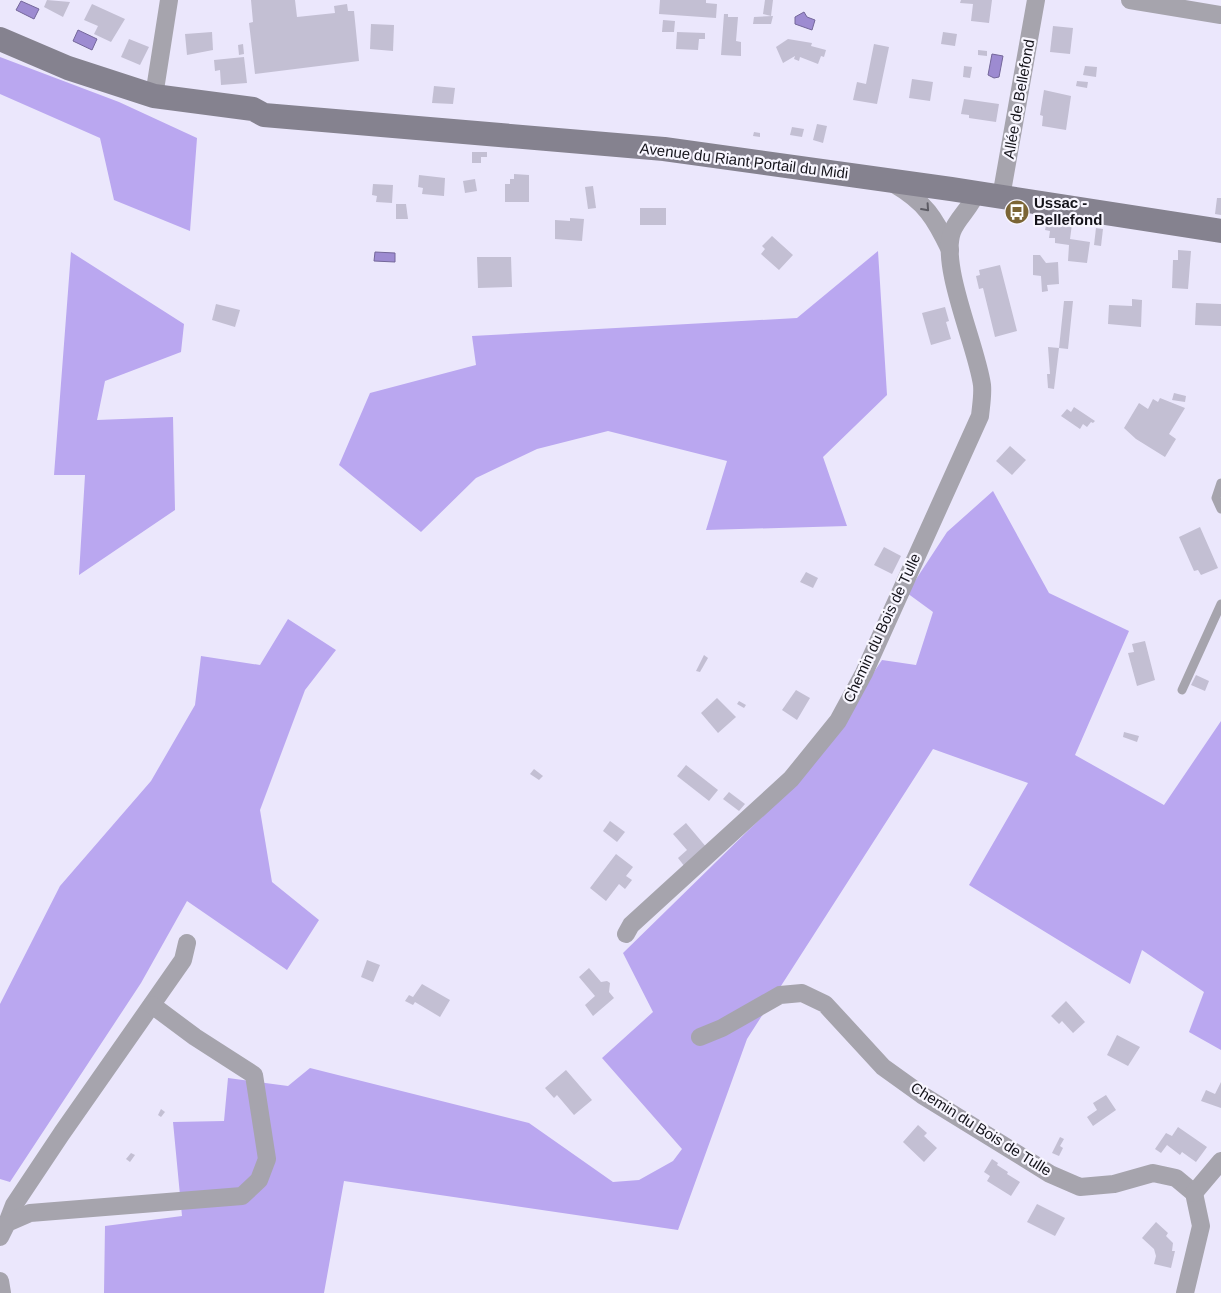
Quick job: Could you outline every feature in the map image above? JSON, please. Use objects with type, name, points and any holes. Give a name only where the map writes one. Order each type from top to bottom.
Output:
[{"type":"main road","name":"Avenue du Riant Portail du Midi","points":[[0,39],[68,68],[154,96],[253,109],[264,115],[664,149],[976,193],[1221,231]]},
{"type":"street","points":[[154,96],[169,0]]},
{"type":"street","name":"Allée de Bellefond","points":[[1001,197],[1036,0]]},
{"type":"street","points":[[1130,0],[1221,15]]},
{"type":"street","name":"Chemin du Bois de Tulle","points":[[887,180],[922,204],[936,222],[950,250]]},
{"type":"street","name":"Chemin du Bois de Tulle","points":[[626,934],[631,925],[791,779],[838,721],[864,674],[980,416],[982,386],[955,286],[950,250],[952,232],[973,202],[976,193]]},
{"type":"street","points":[[4,1230],[19,1197],[183,960],[187,943]]},
{"type":"street","name":"Chemin du Bois de Tulle","points":[[700,1037],[722,1028],[780,995],[802,993],[825,1004],[883,1067],[922,1095],[1050,1174],[1080,1187],[1114,1184],[1153,1173],[1176,1178],[1194,1193]]},
{"type":"street","points":[[4,1230],[30,1212],[242,1196],[259,1180],[267,1159],[254,1075],[195,1037],[152,1005]]},
{"type":"street","points":[[1186,1293],[1201,1226],[1194,1193],[1221,1161]]},
{"type":"street","points":[[0,1281],[2,1293]]},
{"type":"lane","points":[[1221,483],[1216,498],[1221,509]]},
{"type":"lane","points":[[1182,690],[1221,604]]},
{"type":"shaded area","points":[[21,1],[39,9],[34,19],[16,10]]},
{"type":"shaded area","points":[[804,12],[807,17],[815,20],[812,30],[795,24],[795,17]]},
{"type":"shaded area","points":[[78,30],[97,39],[92,50],[73,41]]},
{"type":"shaded area","points":[[992,54],[1003,56],[999,77],[994,78],[988,75]]},
{"type":"shaded area","points":[[0,57],[119,102],[197,138],[190,231],[114,200],[100,138],[0,94]]},
{"type":"shaded area","points":[[878,251],[887,395],[823,457],[847,526],[706,530],[727,461],[608,431],[537,449],[476,478],[421,532],[339,465],[370,393],[476,365],[472,336],[797,318]]},
{"type":"shaded area","points":[[71,252],[184,324],[181,352],[105,381],[97,420],[173,417],[175,510],[79,575],[85,475],[54,475]]},
{"type":"shaded area","points":[[375,252],[395,253],[395,262],[374,261]]},
{"type":"shaded area","points":[[993,491],[1049,593],[1129,631],[1075,755],[1164,805],[1221,721],[1221,1050],[1189,1032],[1204,992],[1142,950],[1130,984],[969,885],[1028,783],[933,749],[747,1039],[678,1230],[344,1181],[324,1293],[104,1293],[105,1226],[182,1216],[173,1122],[224,1121],[228,1078],[288,1086],[310,1068],[529,1123],[613,1182],[639,1180],[673,1161],[682,1149],[602,1058],[653,1012],[623,953],[804,776],[882,660],[916,665],[933,612],[907,593],[947,532]]},
{"type":"shaded area","points":[[288,619],[336,650],[305,690],[260,810],[272,882],[319,920],[287,970],[187,901],[141,983],[10,1182],[0,1179],[0,1004],[60,886],[151,781],[195,705],[201,656],[260,665]]},
{"type":"building","points":[[47,0],[70,2],[63,17],[44,7]]},
{"type":"building","points":[[251,0],[295,0],[297,17],[335,13],[334,6],[347,4],[348,11],[354,11],[359,61],[255,74],[249,23],[253,22]]},
{"type":"building","points":[[660,0],[706,0],[706,3],[717,4],[716,18],[659,14]]},
{"type":"building","points":[[765,0],[773,0],[771,16],[763,14]]},
{"type":"building","points":[[961,0],[992,0],[989,23],[971,21],[973,4],[960,3]]},
{"type":"building","points":[[92,4],[125,19],[111,42],[94,34],[98,26],[84,20]]},
{"type":"building","points":[[724,14],[728,14],[728,17],[738,17],[736,41],[741,42],[741,56],[721,55]]},
{"type":"building","points":[[773,16],[771,24],[753,24],[754,17]]},
{"type":"building","points":[[663,20],[675,21],[674,32],[662,32]]},
{"type":"building","points":[[371,24],[394,25],[393,51],[370,49]]},
{"type":"building","points":[[1053,26],[1073,28],[1070,54],[1050,52]]},
{"type":"building","points":[[212,32],[213,50],[187,55],[185,34]]},
{"type":"building","points":[[677,32],[705,33],[705,39],[699,39],[698,50],[676,49]]},
{"type":"building","points":[[943,32],[957,34],[955,46],[941,44]]},
{"type":"building","points":[[129,39],[149,47],[140,65],[121,57]]},
{"type":"building","points":[[788,39],[812,43],[811,46],[826,50],[824,57],[821,56],[818,64],[800,57],[799,61],[794,59],[795,56],[783,63],[776,47]]},
{"type":"building","points":[[243,44],[244,54],[239,55],[238,45]]},
{"type":"building","points":[[874,44],[889,47],[877,104],[853,100],[857,82],[866,84]]},
{"type":"building","points":[[978,50],[987,51],[987,56],[978,55]]},
{"type":"building","points":[[244,57],[247,83],[221,85],[220,70],[215,71],[214,60]]},
{"type":"building","points":[[964,66],[972,67],[970,78],[963,77]]},
{"type":"building","points":[[1085,66],[1097,67],[1096,77],[1083,75]]},
{"type":"building","points":[[912,79],[933,82],[930,101],[909,98]]},
{"type":"building","points":[[1077,81],[1088,82],[1087,88],[1076,86]]},
{"type":"building","points":[[434,86],[455,88],[453,104],[432,103]]},
{"type":"building","points":[[1044,90],[1071,96],[1066,130],[1042,126],[1043,116],[1040,115]]},
{"type":"building","points":[[964,99],[999,104],[996,122],[969,118],[969,115],[961,114]]},
{"type":"building","points":[[817,124],[827,126],[823,143],[813,140]]},
{"type":"building","points":[[792,127],[804,129],[802,137],[790,135]]},
{"type":"building","points":[[754,132],[760,133],[760,137],[753,136]]},
{"type":"building","points":[[472,152],[487,152],[487,157],[481,157],[481,163],[472,163]]},
{"type":"building","points":[[514,174],[529,175],[529,202],[505,202],[505,184],[510,184],[510,179],[514,179]]},
{"type":"building","points":[[419,175],[445,178],[444,196],[422,194],[423,188],[418,187]]},
{"type":"building","points":[[475,179],[477,191],[465,193],[463,181]]},
{"type":"building","points":[[373,184],[393,185],[392,203],[376,202],[377,196],[372,195]]},
{"type":"building","points":[[593,186],[596,208],[588,209],[585,187]]},
{"type":"building","points":[[1217,198],[1221,198],[1221,215],[1215,214]]},
{"type":"building","points":[[396,204],[406,204],[408,219],[396,219]]},
{"type":"building","points":[[640,208],[666,208],[666,225],[640,225]]},
{"type":"building","points":[[570,218],[584,219],[582,241],[555,239],[555,220],[570,221]]},
{"type":"building","points":[[1047,221],[1072,224],[1070,239],[1090,242],[1087,263],[1068,261],[1069,245],[1055,243],[1055,238],[1049,238],[1050,231],[1045,230]]},
{"type":"building","points":[[1096,228],[1103,229],[1101,246],[1094,245]]},
{"type":"building","points":[[772,236],[793,255],[779,270],[761,254],[765,249],[762,246]]},
{"type":"building","points":[[1178,250],[1191,251],[1188,289],[1172,288],[1173,260],[1178,260]]},
{"type":"building","points":[[1033,255],[1040,255],[1046,263],[1058,262],[1059,284],[1047,285],[1048,291],[1042,292],[1041,276],[1033,275]]},
{"type":"building","points":[[477,257],[511,257],[512,287],[478,288]]},
{"type":"building","points":[[1000,265],[1017,331],[995,337],[983,288],[979,289],[976,276],[980,275],[979,270]]},
{"type":"building","points":[[1132,299],[1142,300],[1141,327],[1108,324],[1109,305],[1132,306]]},
{"type":"building","points":[[1064,301],[1073,301],[1068,349],[1059,348]]},
{"type":"building","points":[[1196,303],[1221,304],[1221,326],[1195,325]]},
{"type":"building","points":[[216,304],[240,310],[235,327],[212,320]]},
{"type":"building","points":[[945,307],[949,321],[946,322],[951,339],[931,345],[922,313]]},
{"type":"building","points":[[1048,347],[1059,348],[1054,389],[1048,388],[1047,374],[1050,374]]},
{"type":"building","points":[[1174,393],[1186,396],[1185,402],[1172,400]]},
{"type":"building","points":[[1160,398],[1185,408],[1169,434],[1176,439],[1165,457],[1136,439],[1124,428],[1139,403],[1148,409],[1153,399],[1158,402]]},
{"type":"building","points":[[1074,407],[1095,421],[1091,422],[1087,427],[1083,424],[1080,429],[1061,416],[1067,409],[1071,412]]},
{"type":"building","points":[[1010,446],[1026,460],[1012,475],[996,461]]},
{"type":"building","points":[[1200,527],[1218,568],[1201,575],[1198,570],[1194,571],[1179,537]]},
{"type":"building","points":[[884,547],[901,556],[892,574],[874,565]]},
{"type":"building","points":[[806,572],[818,578],[813,588],[800,582]]},
{"type":"building","points":[[1145,641],[1155,680],[1137,686],[1128,653],[1134,652],[1132,644]]},
{"type":"building","points":[[704,655],[708,658],[700,672],[696,671]]},
{"type":"building","points":[[1196,675],[1209,681],[1205,691],[1191,685]]},
{"type":"building","points":[[796,690],[810,698],[797,720],[782,710]]},
{"type":"building","points":[[717,698],[736,717],[718,733],[701,713]]},
{"type":"building","points":[[739,701],[746,705],[744,708],[737,704]]},
{"type":"building","points":[[1124,732],[1139,736],[1137,742],[1123,737]]},
{"type":"building","points":[[686,765],[718,790],[709,801],[677,776]]},
{"type":"building","points":[[534,769],[543,776],[539,780],[530,774]]},
{"type":"building","points":[[729,792],[745,804],[739,811],[723,799]]},
{"type":"building","points":[[610,821],[625,832],[617,842],[603,831]]},
{"type":"building","points":[[686,823],[707,848],[685,867],[678,858],[687,850],[673,834]]},
{"type":"building","points":[[616,854],[633,867],[626,876],[632,880],[625,889],[619,884],[606,901],[590,888]]},
{"type":"building","points":[[367,960],[380,965],[373,982],[361,977]]},
{"type":"building","points":[[589,968],[601,982],[607,981],[610,983],[609,992],[614,998],[593,1016],[585,1005],[595,996],[579,977]]},
{"type":"building","points":[[422,984],[450,1000],[440,1017],[415,1002],[413,1005],[405,1001],[409,995],[413,997]]},
{"type":"building","points":[[1066,1001],[1085,1022],[1073,1033],[1062,1021],[1059,1024],[1051,1016]]},
{"type":"building","points":[[1117,1035],[1140,1047],[1128,1066],[1107,1055]]},
{"type":"building","points":[[566,1070],[592,1100],[574,1115],[557,1095],[554,1098],[545,1088]]},
{"type":"building","points":[[1221,1082],[1221,1108],[1201,1101],[1206,1090],[1215,1094]]},
{"type":"building","points":[[1106,1095],[1116,1110],[1093,1126],[1087,1117],[1097,1110],[1093,1103]]},
{"type":"building","points":[[161,1109],[165,1112],[161,1117],[158,1115]]},
{"type":"building","points":[[918,1125],[927,1133],[924,1136],[937,1148],[924,1162],[903,1142]]},
{"type":"building","points":[[1178,1127],[1207,1147],[1196,1162],[1182,1152],[1180,1155],[1167,1145],[1161,1153],[1155,1149],[1166,1133],[1172,1136]]},
{"type":"building","points":[[1060,1137],[1064,1139],[1060,1146],[1063,1148],[1059,1156],[1052,1153]]},
{"type":"building","points":[[131,1153],[135,1155],[130,1162],[126,1159]]},
{"type":"building","points":[[992,1159],[998,1163],[997,1165],[1008,1172],[1007,1174],[1020,1182],[1011,1196],[987,1181],[990,1176],[984,1172]]},
{"type":"building","points":[[1037,1204],[1065,1218],[1055,1236],[1027,1222]]},
{"type":"building","points":[[1156,1222],[1168,1233],[1166,1236],[1173,1243],[1172,1251],[1175,1251],[1171,1268],[1154,1264],[1156,1256],[1154,1249],[1142,1238]]},
{"type":"place","name":"Ussac - Bellefond","points":[[1017,212]]}]
